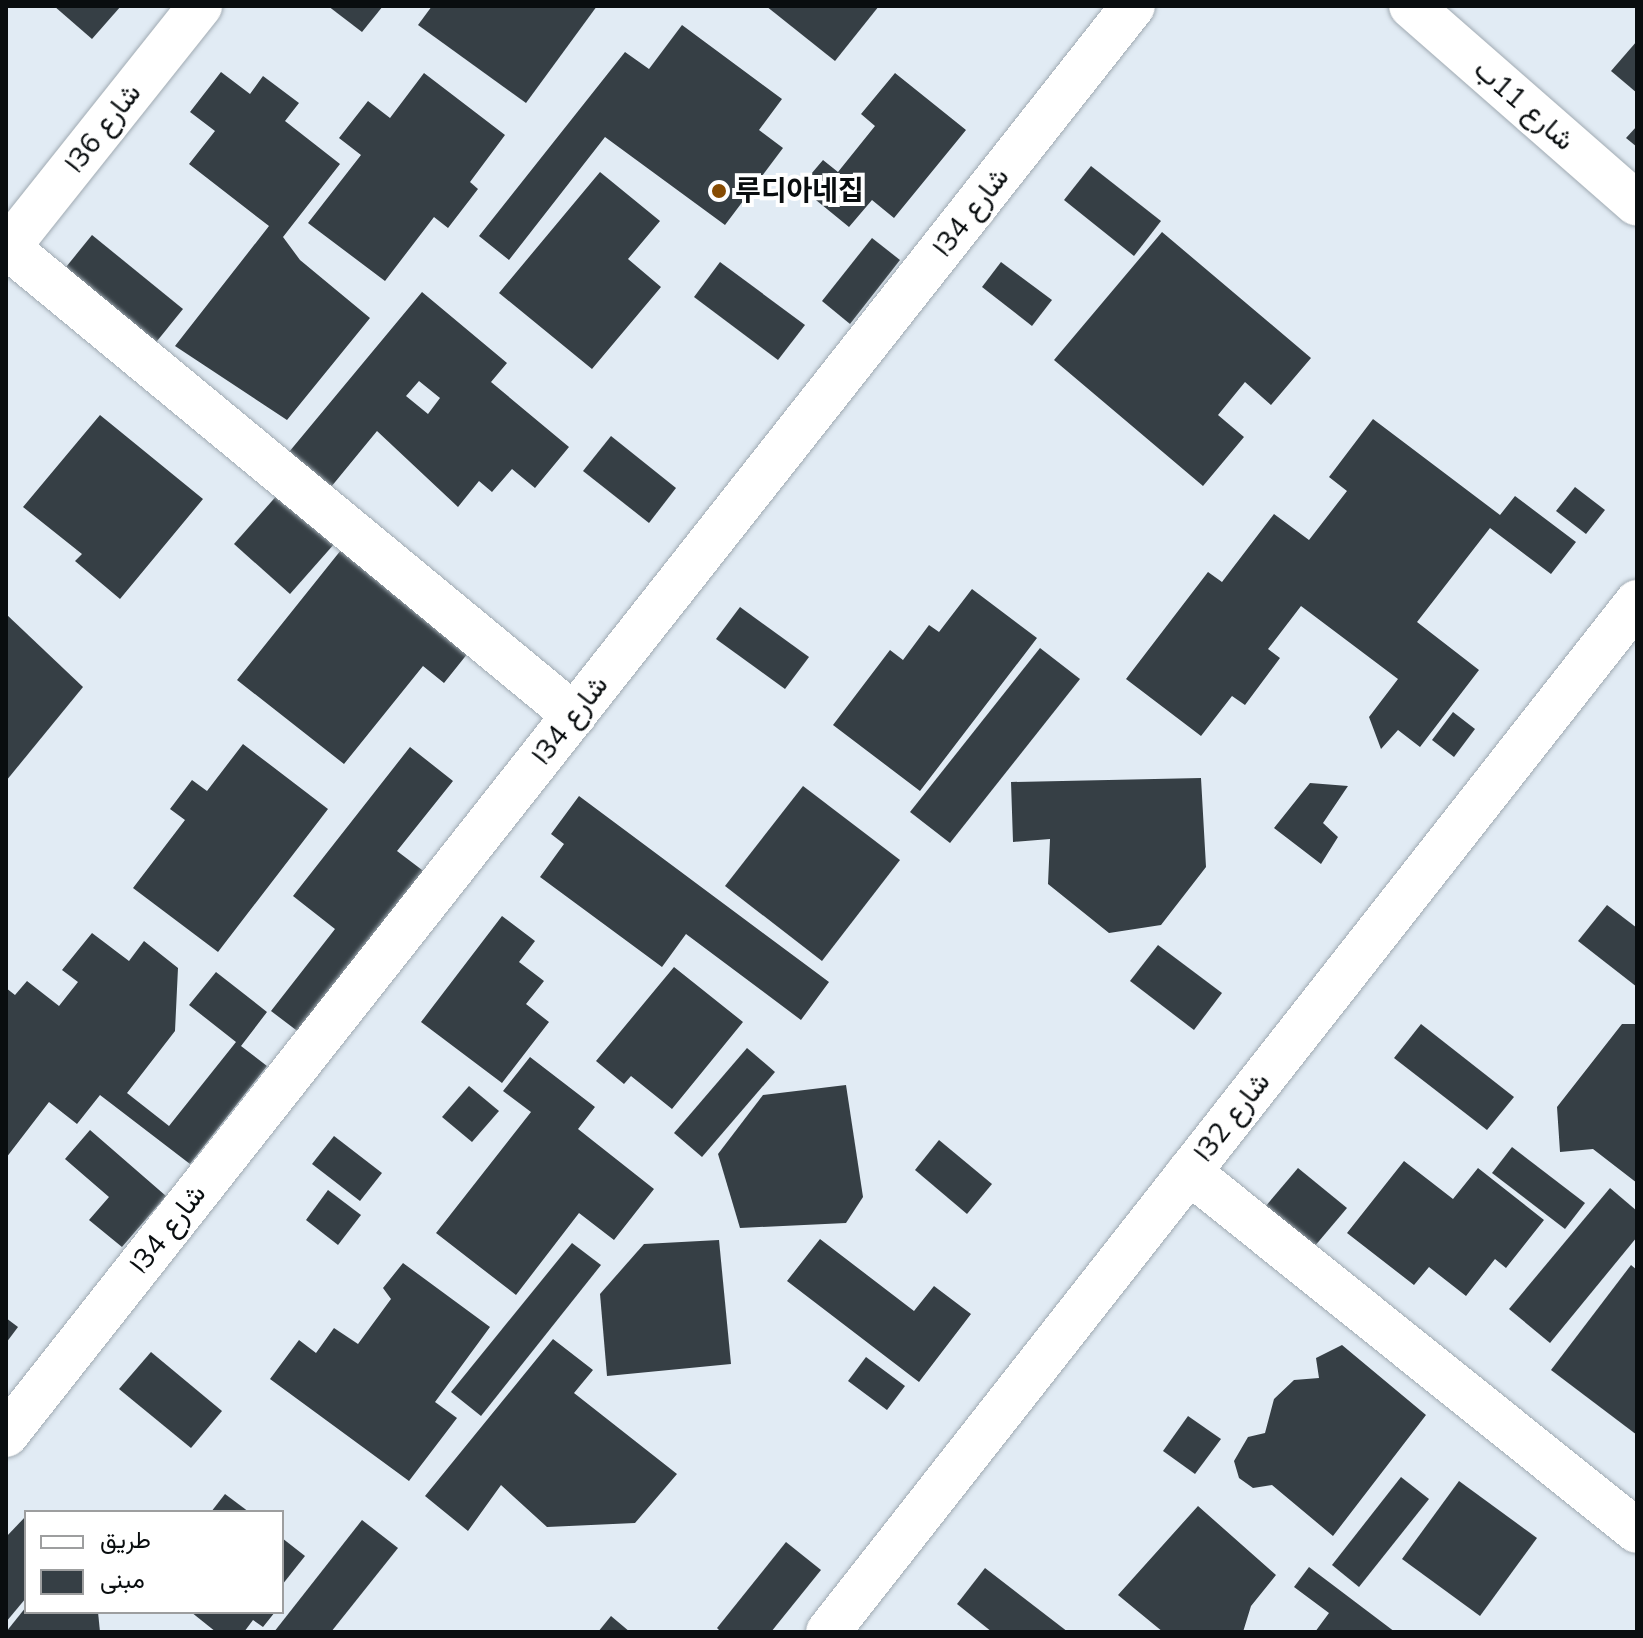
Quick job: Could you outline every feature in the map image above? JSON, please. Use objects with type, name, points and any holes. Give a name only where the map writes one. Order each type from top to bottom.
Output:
[{"type":"street","name":"شارع 36ا","points":[[7,248],[200,6]]},
{"type":"street","name":"شارع 34ا","points":[[6,1435],[1133,6]]},
{"type":"street","name":"شارع 11ب","points":[[1411,6],[1637,204]]},
{"type":"street","points":[[7,248],[574,715]]},
{"type":"street","name":"شارع 32ا","points":[[828,1632],[1637,602]]},
{"type":"street","points":[[1189,1172],[1637,1531]]},
{"type":"building","points":[[54,6],[121,6],[92,39]]},
{"type":"building","points":[[328,6],[383,6],[362,32]]},
{"type":"building","points":[[432,6],[597,6],[526,103],[418,25]]},
{"type":"building","points":[[766,6],[879,6],[835,61]]},
{"type":"building","points":[[682,25],[782,99],[759,130],[783,148],[725,225],[605,137],[509,260],[479,236],[625,52],[649,69]]},
{"type":"building","points":[[1637,41],[1637,93],[1611,71]]},
{"type":"building","points":[[221,72],[250,94],[263,76],[299,103],[285,121],[340,164],[283,237],[300,260],[370,318],[287,420],[175,346],[269,226],[189,164],[215,131],[190,112]]},
{"type":"building","points":[[424,73],[505,135],[470,182],[478,189],[448,228],[434,217],[385,281],[308,223],[361,155],[339,138],[368,101],[390,118]]},
{"type":"building","points":[[895,73],[966,130],[894,218],[872,200],[849,227],[800,187],[823,160],[838,172],[875,126],[861,114]]},
{"type":"building","points":[[1637,126],[1637,147],[1626,138]]},
{"type":"building","points":[[1091,166],[1161,221],[1134,256],[1064,200]]},
{"type":"building","points":[[600,172],[660,221],[628,259],[661,287],[592,369],[499,293]]},
{"type":"building","points":[[1162,232],[1311,358],[1271,405],[1245,382],[1218,415],[1244,437],[1203,486],[1054,360]]},
{"type":"building","points":[[92,235],[183,309],[153,346],[62,272]]},
{"type":"building","points":[[872,238],[900,260],[850,324],[822,301]]},
{"type":"building","points":[[720,262],[805,325],[778,360],[694,297]]},
{"type":"building","points":[[1001,262],[1052,300],[1032,326],[982,287]]},
{"type":"building","points":[[422,292],[507,363],[491,382],[569,447],[535,488],[512,469],[492,492],[479,481],[458,507],[377,431],[331,487],[289,452]],"holes":[[[419,381],[440,398],[428,414],[406,396]]]},
{"type":"building","points":[[100,415],[203,499],[120,599],[75,561],[82,554],[23,507]]},
{"type":"building","points":[[1373,419],[1500,515],[1515,496],[1576,542],[1551,574],[1490,528],[1417,622],[1479,670],[1420,747],[1398,730],[1381,749],[1369,717],[1398,679],[1301,606],[1268,649],[1280,658],[1245,705],[1232,696],[1201,736],[1126,679],[1208,572],[1222,582],[1274,514],[1309,540],[1347,491],[1329,477]]},
{"type":"building","points":[[611,436],[676,488],[649,523],[583,471]]},
{"type":"building","points":[[1575,487],[1605,510],[1586,534],[1556,511]]},
{"type":"building","points":[[279,493],[335,543],[290,594],[234,544]]},
{"type":"building","points":[[341,550],[468,653],[444,683],[423,666],[344,764],[237,680]]},
{"type":"building","points":[[972,589],[1037,638],[920,791],[833,725],[890,650],[903,660],[929,625],[939,632]]},
{"type":"building","points":[[740,607],[809,657],[785,689],[716,639]]},
{"type":"building","points":[[6,614],[83,687],[6,781]]},
{"type":"building","points":[[1040,648],[1080,679],[950,843],[910,812]]},
{"type":"building","points":[[1453,712],[1475,729],[1454,757],[1432,740]]},
{"type":"building","points":[[243,744],[328,809],[218,952],[133,888],[185,820],[170,809],[192,780],[207,791]]},
{"type":"building","points":[[410,747],[453,781],[397,851],[426,873],[300,1033],[271,1011],[335,929],[293,896]]},
{"type":"building","points":[[1201,778],[1206,867],[1161,925],[1109,933],[1048,884],[1050,839],[1013,842],[1011,782]]},
{"type":"building","points":[[1310,783],[1348,786],[1323,823],[1338,837],[1321,864],[1274,828]]},
{"type":"building","points":[[803,786],[900,860],[822,961],[725,886]]},
{"type":"building","points":[[579,796],[829,982],[801,1020],[686,934],[662,967],[540,877],[564,844],[551,834]]},
{"type":"building","points":[[1607,905],[1637,928],[1637,987],[1578,941]]},
{"type":"building","points":[[502,916],[535,941],[519,962],[544,981],[526,1004],[549,1022],[502,1083],[421,1022]]},
{"type":"building","points":[[92,933],[129,961],[144,941],[178,968],[175,1031],[127,1093],[169,1126],[236,1042],[189,1005],[216,972],[267,1012],[241,1046],[267,1066],[190,1164],[100,1095],[77,1124],[49,1102],[6,1158],[6,988],[15,995],[27,981],[59,1006],[78,982],[62,970]]},
{"type":"building","points":[[1158,945],[1222,993],[1194,1030],[1130,981]]},
{"type":"building","points":[[674,967],[743,1022],[672,1109],[631,1076],[624,1084],[596,1061]]},
{"type":"building","points":[[1421,1024],[1514,1097],[1487,1130],[1394,1058]]},
{"type":"building","points":[[1622,1024],[1637,1024],[1637,1183],[1593,1149],[1560,1152],[1557,1107]]},
{"type":"building","points":[[747,1048],[775,1072],[702,1157],[674,1133]]},
{"type":"building","points":[[530,1057],[595,1107],[578,1129],[654,1189],[614,1240],[579,1213],[516,1295],[436,1233],[531,1112],[503,1091]]},
{"type":"building","points":[[846,1085],[863,1197],[846,1223],[740,1228],[718,1154],[763,1095]]},
{"type":"building","points":[[469,1086],[499,1111],[472,1142],[442,1117]]},
{"type":"building","points":[[90,1130],[166,1196],[122,1247],[89,1220],[109,1197],[65,1159]]},
{"type":"building","points":[[334,1136],[382,1173],[360,1201],[312,1164]]},
{"type":"building","points":[[939,1140],[992,1184],[967,1214],[915,1170]]},
{"type":"building","points":[[1512,1147],[1585,1203],[1565,1229],[1492,1173]]},
{"type":"building","points":[[1404,1161],[1453,1199],[1478,1168],[1544,1220],[1506,1268],[1495,1259],[1466,1296],[1429,1267],[1414,1285],[1347,1233]]},
{"type":"building","points":[[1298,1168],[1347,1208],[1314,1247],[1265,1207]]},
{"type":"building","points":[[1610,1188],[1637,1211],[1637,1237],[1550,1343],[1509,1309]]},
{"type":"building","points":[[328,1190],[361,1215],[338,1245],[306,1220]]},
{"type":"building","points":[[820,1239],[914,1311],[934,1286],[971,1314],[919,1382],[787,1281]]},
{"type":"building","points":[[719,1240],[731,1364],[607,1376],[600,1294],[644,1244]]},
{"type":"building","points":[[572,1243],[601,1265],[481,1416],[451,1392]]},
{"type":"building","points":[[403,1263],[490,1327],[435,1402],[457,1418],[409,1481],[270,1379],[299,1340],[316,1353],[334,1328],[358,1344],[391,1299],[383,1288]]},
{"type":"building","points":[[1631,1265],[1637,1270],[1637,1435],[1551,1370]]},
{"type":"building","points":[[6,1318],[18,1327],[6,1343]]},
{"type":"building","points":[[553,1339],[593,1370],[574,1393],[677,1474],[635,1523],[547,1527],[501,1485],[468,1531],[425,1496]]},
{"type":"building","points":[[1342,1345],[1426,1415],[1333,1536],[1272,1485],[1253,1488],[1239,1478],[1234,1461],[1248,1437],[1265,1433],[1274,1399],[1294,1380],[1319,1378],[1316,1358]]},
{"type":"building","points":[[151,1352],[222,1411],[191,1448],[119,1389]]},
{"type":"building","points":[[866,1357],[905,1386],[887,1410],[848,1381]]},
{"type":"building","points":[[1188,1416],[1221,1439],[1195,1474],[1163,1451]]},
{"type":"building","points":[[1401,1477],[1429,1499],[1359,1587],[1332,1565]]},
{"type":"building","points":[[1459,1481],[1537,1538],[1480,1616],[1402,1559]]},
{"type":"building","points":[[225,1494],[246,1510],[213,1510]]},
{"type":"building","points":[[1198,1506],[1276,1575],[1251,1606],[1243,1632],[1163,1632],[1118,1595]]},
{"type":"building","points":[[24,1518],[24,1600],[6,1622],[6,1537]]},
{"type":"building","points":[[362,1520],[398,1548],[331,1632],[274,1632]]},
{"type":"building","points":[[284,1540],[305,1556],[284,1582]]},
{"type":"building","points":[[786,1542],[821,1570],[771,1632],[721,1632],[717,1628]]},
{"type":"building","points":[[1309,1567],[1395,1632],[1315,1632],[1329,1613],[1294,1587]]},
{"type":"building","points":[[985,1568],[1068,1632],[992,1632],[957,1604]]},
{"type":"building","points":[[24,1610],[24,1614],[98,1614],[100,1632],[6,1632]]},
{"type":"building","points":[[194,1614],[273,1614],[263,1627],[253,1620],[244,1632],[216,1632]]},
{"type":"building","points":[[611,1616],[630,1632],[598,1632]]},
{"type":"place","name":"루디아네집","points":[[719,191]]}]
